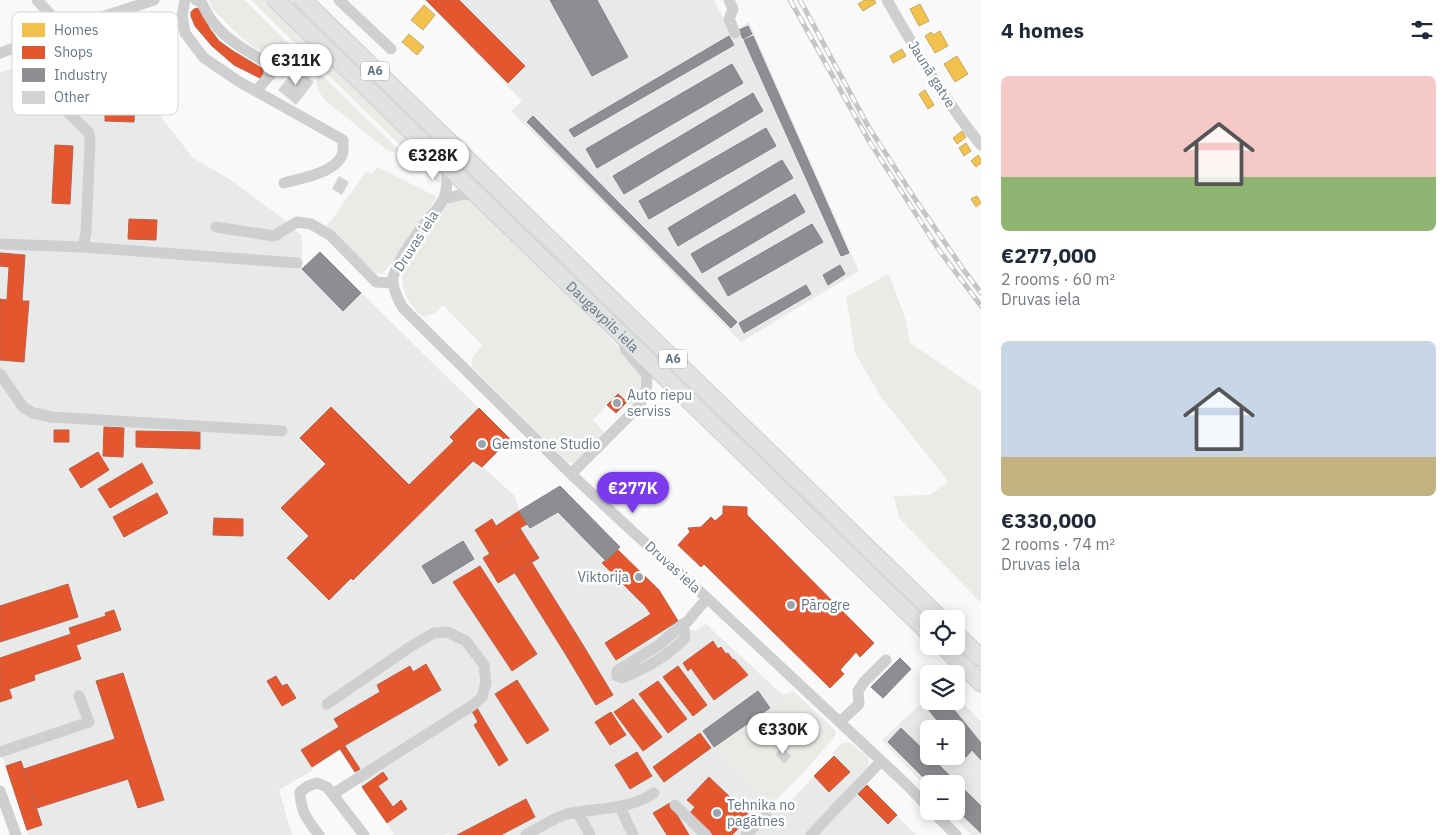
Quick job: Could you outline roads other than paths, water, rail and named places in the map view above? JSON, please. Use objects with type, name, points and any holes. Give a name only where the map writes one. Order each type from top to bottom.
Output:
[{"type":"highway","name":"Daugavpils iela","points":[[276,0],[920,624]]},
{"type":"highway","name":"Daugavpils iela","points":[[303,0],[932,610]]},
{"type":"highway","points":[[965,643],[981,658]]},
{"type":"highway","points":[[952,655],[981,683]]},
{"type":"street","points":[[37,0],[48,12]]},
{"type":"street","points":[[117,12],[154,0]]},
{"type":"street","points":[[185,0],[182,16],[185,33],[204,58],[221,71],[343,140],[342,154],[334,166],[284,182]]},
{"type":"street","points":[[196,0],[201,2],[213,22],[231,39],[270,64],[270,75],[256,91]]},
{"type":"street","points":[[339,0],[391,49]]},
{"type":"street","points":[[729,0],[733,9],[729,19],[735,33]]},
{"type":"street","name":"Jaunā gatve","points":[[887,0],[931,76],[981,145]]},
{"type":"street","points":[[0,53],[12,49]]},
{"type":"street","points":[[71,115],[89,133],[90,142],[86,233],[83,247]]},
{"type":"street","name":"Druvas iela","points":[[445,164],[447,183],[444,199],[399,261],[393,276],[398,300],[403,308],[571,474],[707,598],[920,799]]},
{"type":"street","name":"Druvas iela","points":[[444,199],[464,194],[478,196]]},
{"type":"street","points":[[216,228],[274,236],[297,222],[311,224],[330,236],[376,282],[393,283]]},
{"type":"street","points":[[0,244],[83,247],[296,263]]},
{"type":"street","points":[[571,474],[637,408],[647,390],[647,375],[626,350],[622,336]]},
{"type":"street","points":[[0,374],[23,407],[33,414],[52,417],[282,431]]},
{"type":"street","points":[[684,624],[686,638],[673,651],[646,668],[622,678],[617,676],[617,671],[659,644],[684,624],[707,598]]},
{"type":"street","points":[[327,704],[413,644],[434,633],[447,632],[466,641],[484,665],[486,683],[482,697],[474,705],[333,794]]},
{"type":"street","points":[[840,722],[859,704],[858,691],[864,682],[886,660]]},
{"type":"street","points":[[0,752],[89,722],[80,696]]},
{"type":"street","points":[[811,835],[881,761]]},
{"type":"street","points":[[319,835],[305,817],[300,806],[300,792],[308,786],[317,783],[327,787],[364,835]]},
{"type":"street","points":[[0,791],[16,835]]},
{"type":"street","points":[[530,834],[565,814],[620,806],[646,798],[654,793]]},
{"type":"street","points":[[675,804],[706,835]]},
{"type":"street","points":[[620,806],[633,835]]},
{"type":"street","points":[[578,813],[590,835]]},
{"type":"street","points":[[746,835],[766,814]]},
{"type":"street","points":[[941,820],[956,835]]},
{"type":"railway","points":[[790,0],[869,141],[939,250],[981,306]]},
{"type":"railway","points":[[800,0],[868,126],[915,199],[981,293]]},
{"type":"place","name":"Auto riepu serviss","points":[[617,403]]},
{"type":"place","name":"Gemstone Studio","points":[[482,444]]},
{"type":"place","name":"Viktorija","points":[[639,577]]},
{"type":"place","name":"Pārogre","points":[[791,605]]},
{"type":"place","name":"Tehnika no pagātnes","points":[[717,813]]}]
